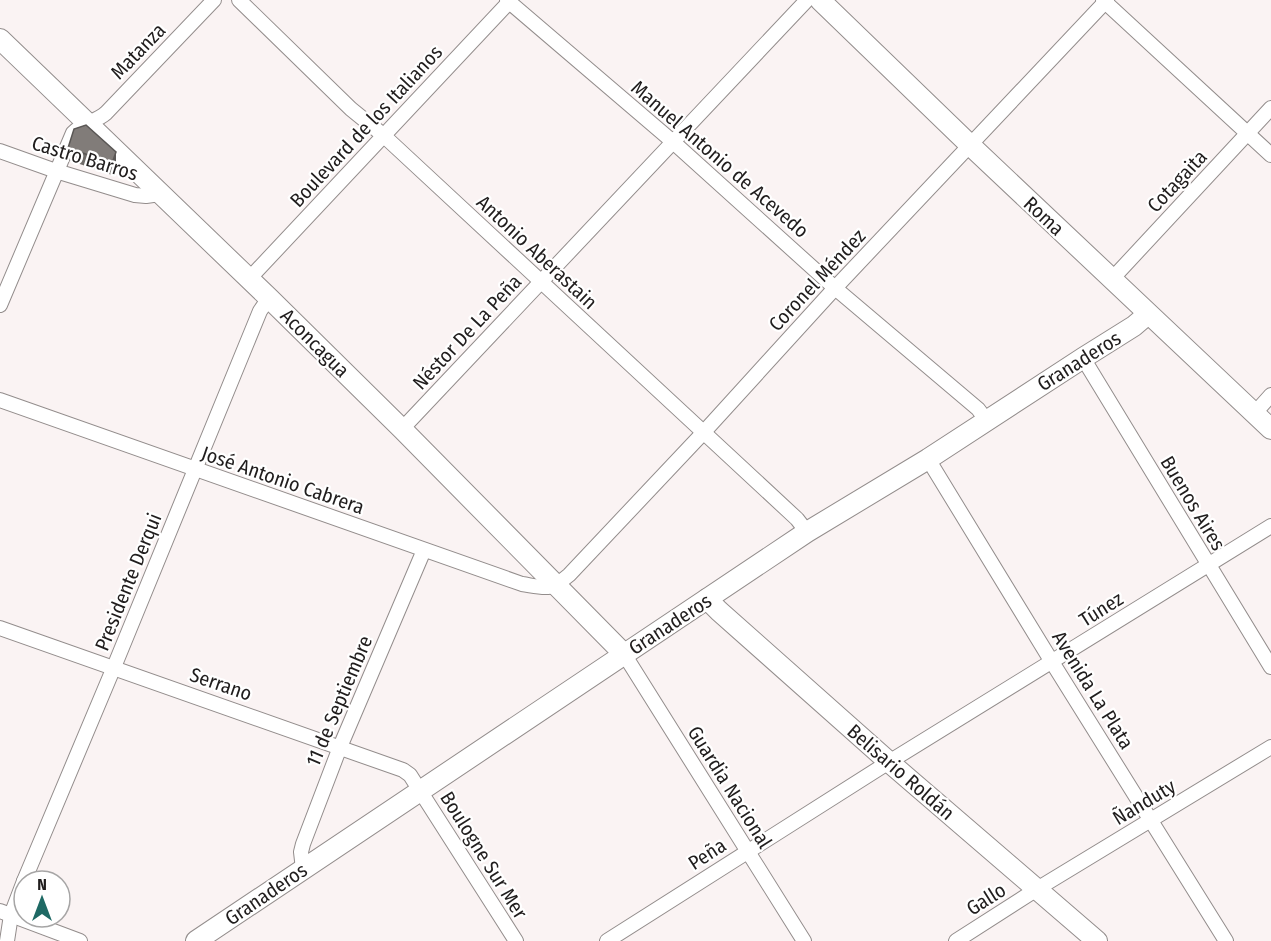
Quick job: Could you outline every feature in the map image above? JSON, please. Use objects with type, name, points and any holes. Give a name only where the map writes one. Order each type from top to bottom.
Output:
[{"type":"street","name":"Matanza","points":[[0,305],[73,133],[77,128],[106,113],[214,0]]},
{"type":"street","name":"Antonio Aberastain","points":[[239,0],[351,109],[383,135],[797,519],[807,532]]},
{"type":"street","name":"Néstor De La Peña","points":[[402,429],[807,0]]},
{"type":"street","name":"Roma","points":[[820,0],[1271,429]]},
{"type":"street","name":"Boulevard de los Italianos","points":[[249,279],[509,1]]},
{"type":"street","name":"Manuel Antonio de Acevedo","points":[[509,1],[672,141],[835,288],[978,409],[987,421]]},
{"type":"street","name":"Coronel Méndez","points":[[556,586],[703,433],[835,288],[1106,1]]},
{"type":"street","points":[[1106,1],[1271,155]]},
{"type":"street","name":"Aconcagua","points":[[0,39],[402,429],[624,654]]},
{"type":"street","name":"Cotagaita","points":[[1112,279],[1271,108]]},
{"type":"street","name":"Castro Barros","points":[[0,151],[135,195],[160,194]]},
{"type":"street","name":"Presidente Derqui","points":[[29,869],[260,311],[269,298]]},
{"type":"street","name":"Granaderos","points":[[196,941],[807,532],[928,459],[1134,326],[1148,314]]},
{"type":"street","name":"Buenos Aires","points":[[1083,358],[1271,667]]},
{"type":"street","points":[[1254,414],[1271,395]]},
{"type":"street","name":"José Antonio Cabrera","points":[[0,400],[522,584],[543,588],[556,586]]},
{"type":"street","name":"Avenida La Plata","points":[[928,459],[1226,941]]},
{"type":"street","name":"Túnez","points":[[889,762],[1271,526]]},
{"type":"street","name":"11 de Septiembre","points":[[303,869],[301,852],[303,844],[340,747],[424,550]]},
{"type":"street","name":"Belisario Roldán","points":[[707,599],[889,762],[1097,941]]},
{"type":"street","name":"Serrano","points":[[0,628],[403,770],[410,775],[420,791]]},
{"type":"street","name":"Guardia Nacional","points":[[624,654],[804,941]]},
{"type":"street","name":"Ñanduty","points":[[1037,890],[1271,747]]},
{"type":"street","name":"Peña","points":[[607,941],[889,762]]},
{"type":"street","name":"Boulogne Sur Mer","points":[[420,791],[516,941]]},
{"type":"street","name":"Gallo","points":[[956,941],[1037,890]]},
{"type":"street","points":[[5,913],[80,941]]},
{"type":"street","name":"Presidente Derqui","points":[[5,913],[7,941]]},
{"type":"building","points":[[86,125],[116,152],[112,163],[68,148],[74,129]]}]
